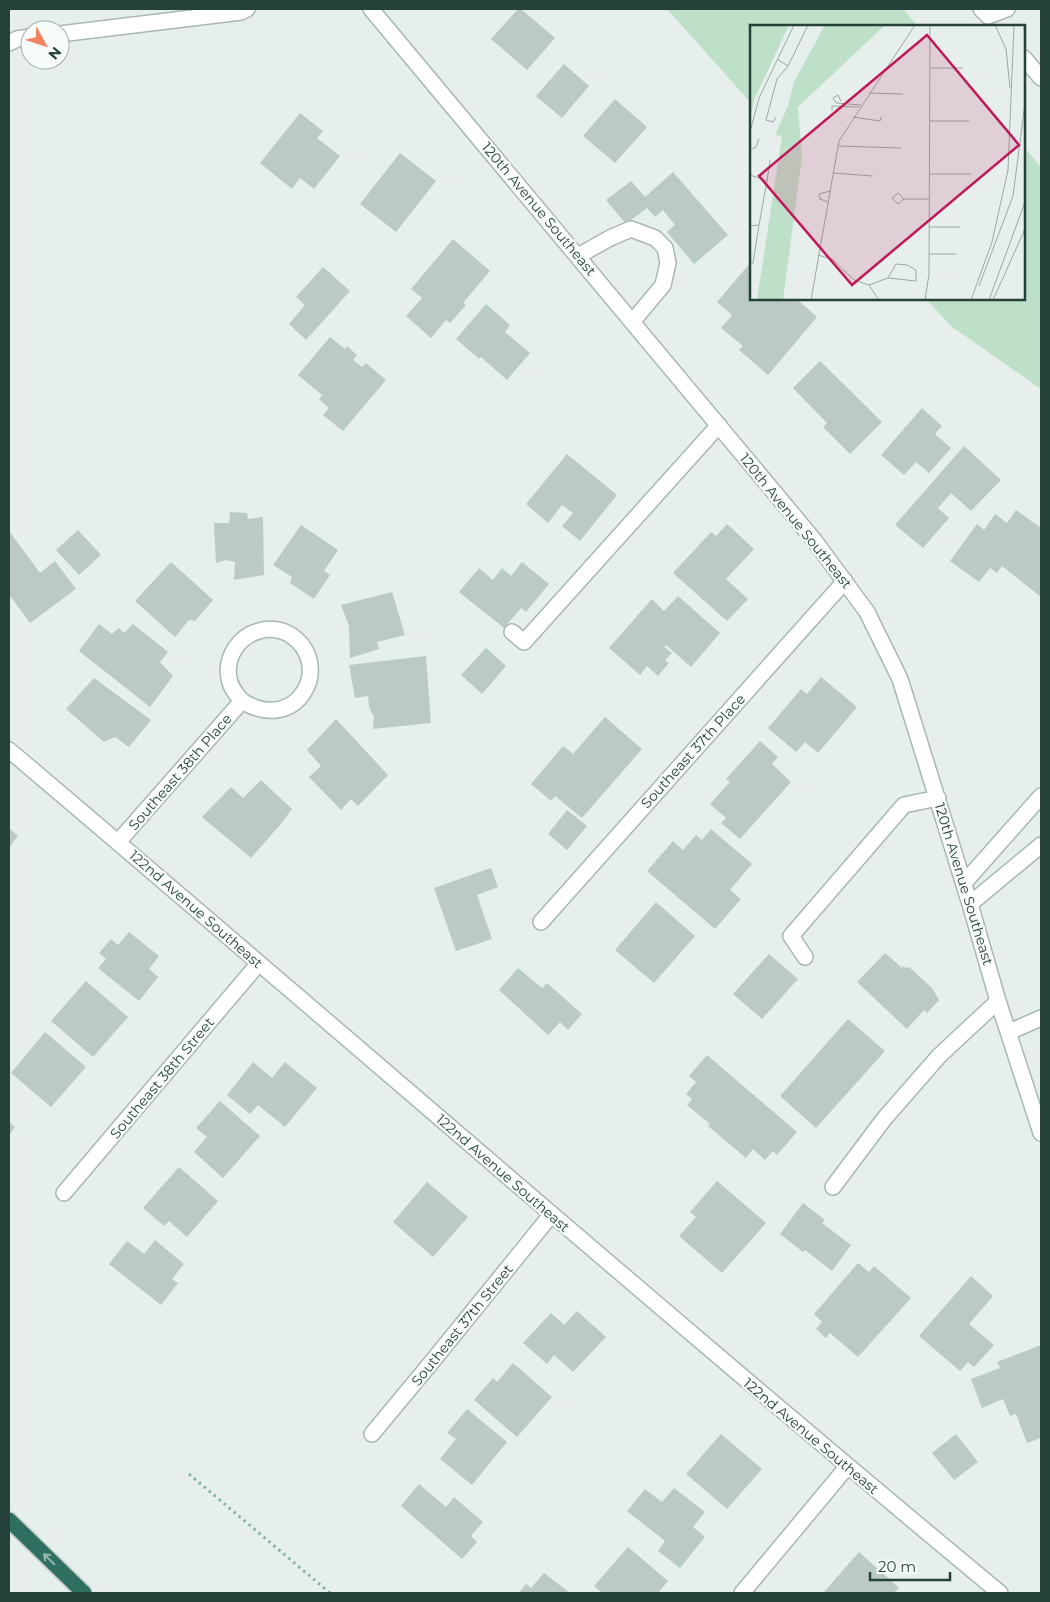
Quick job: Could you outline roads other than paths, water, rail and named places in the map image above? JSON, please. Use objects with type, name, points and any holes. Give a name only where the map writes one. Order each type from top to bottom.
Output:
[{"type":"highway","points":[[9,1520],[84,1593]]},
{"type":"street","points":[[70,33],[241,12],[246,9]]},
{"type":"street","name":"120th Avenue Southeast","points":[[372,9],[814,540],[867,612],[900,679],[964,883],[998,1001],[1041,1133]]},
{"type":"street","points":[[989,17],[1007,9]]},
{"type":"street","points":[[1025,59],[1041,78]]},
{"type":"street","points":[[578,256],[631,228],[655,238],[665,248],[668,263],[663,285],[633,322]]},
{"type":"street","points":[[512,632],[524,642],[719,425]]},
{"type":"street","name":"Southeast 37th Place","points":[[541,922],[845,581]]},
{"type":"street","name":"Southeast 38th Place","points":[[273,629],[286,632],[297,640],[305,649],[310,662],[307,687],[300,698],[290,706],[278,710],[265,711],[252,708],[242,701],[234,691],[229,679],[228,666],[232,654],[239,643],[248,634],[260,630],[273,629]]},
{"type":"street","name":"Southeast 38th Place","points":[[118,842],[242,701]]},
{"type":"street","name":"122nd Avenue Southeast","points":[[9,750],[847,1467],[1000,1593]]},
{"type":"street","points":[[964,883],[1041,796]]},
{"type":"street","points":[[805,957],[791,936],[904,805],[938,798]]},
{"type":"street","points":[[970,904],[1041,845]]},
{"type":"street","name":"Southeast 38th Street","points":[[64,1193],[259,963]]},
{"type":"street","points":[[832,1188],[884,1119],[939,1056],[998,1001]]},
{"type":"street","points":[[1009,1032],[1041,1018]]},
{"type":"street","name":"Southeast 37th Street","points":[[372,1434],[442,1351],[551,1215]]},
{"type":"street","points":[[742,1593],[847,1467]]}]
